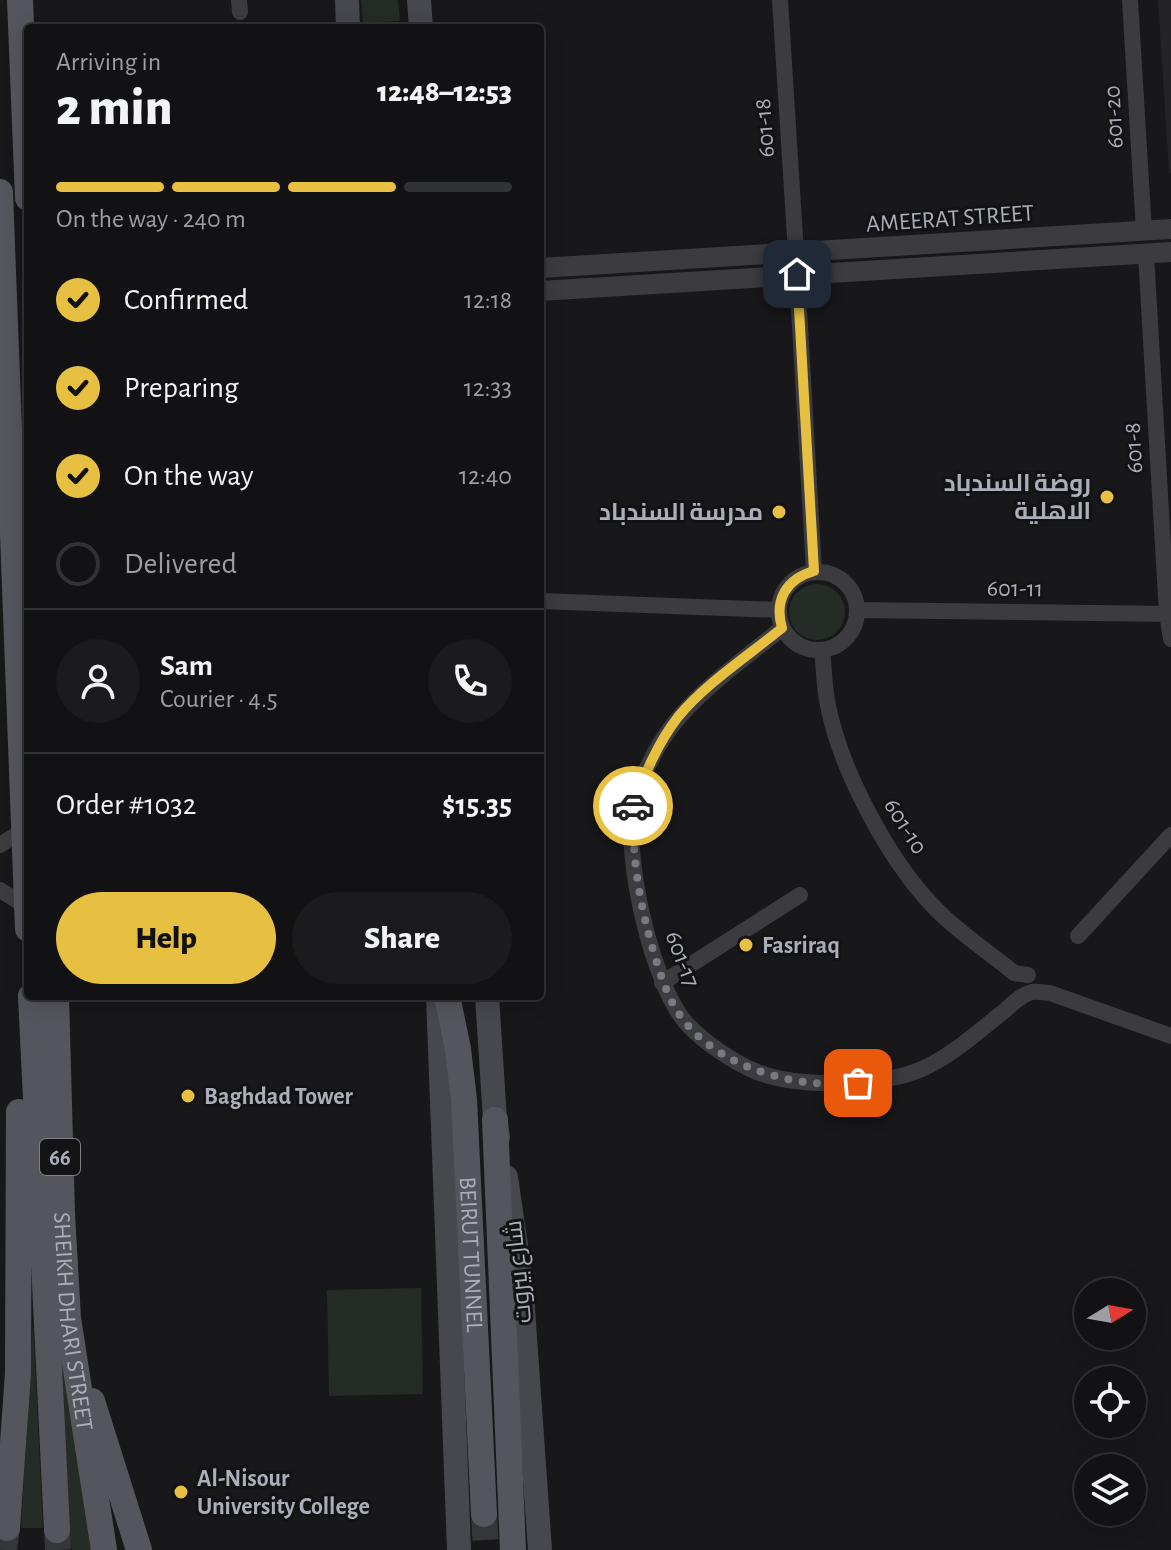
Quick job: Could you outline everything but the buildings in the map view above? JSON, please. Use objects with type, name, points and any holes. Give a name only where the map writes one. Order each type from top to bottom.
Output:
[{"type":"main road","points":[[20,0],[24,99]]},
{"type":"main road","points":[[347,0],[348,24]]},
{"type":"main road","points":[[419,0],[421,24]]},
{"type":"main road","points":[[0,192],[24,830]]},
{"type":"main road","points":[[0,460],[12,507]]},
{"type":"main road","name":"SHEIKH DHARI STREET","points":[[0,1216],[19,1112],[30,1000]]},
{"type":"main road","name":"SHEIKH DHARI STREET","points":[[30,1000],[57,1530]]},
{"type":"main road","name":"SHEIKH DHARI STREET","points":[[56,1000],[62,1226],[68,1318],[104,1548]]},
{"type":"main road","points":[[438,1000],[459,1550]]},
{"type":"main road","name":"BEIRUT TUNNEL","points":[[448,1000],[464,1100],[484,1514]]},
{"type":"main road","name":"شارع بيروت","points":[[487,1000],[495,1120],[521,1281],[540,1550]]},
{"type":"main road","points":[[7,1528],[18,1373],[19,1112]]},
{"type":"main road","name":"BEIRUT TUNNEL","points":[[495,1120],[513,1550]]},
{"type":"main road","points":[[68,1318],[139,1550]]},
{"type":"street","name":"601-18","points":[[780,0],[797,264]]},
{"type":"street","name":"601-20","points":[[1130,0],[1144,231]]},
{"type":"street","name":"AMEERAT STREET","points":[[544,291],[1171,229]]},
{"type":"street","name":"AMEERAT STREET","points":[[544,268],[797,264],[1171,252]]},
{"type":"street","name":"601-8","points":[[1146,254],[1171,639]]},
{"type":"street","points":[[797,264],[814,571]]},
{"type":"street","points":[[814,571],[830,573],[845,581],[854,594],[858,610],[857,620],[848,638],[822,650],[799,645],[782,628],[779,610],[789,584],[801,575],[814,571]]},
{"type":"street","points":[[544,601],[779,610]]},
{"type":"street","name":"601-11","points":[[858,610],[1169,614]]},
{"type":"street","name":"601-17","points":[[782,628],[679,716],[651,758],[633,806],[633,854],[643,918],[662,983],[686,1023],[735,1060],[758,1072],[787,1079],[846,1084],[922,1069],[978,1031],[1018,999],[1030,984]]},
{"type":"street","name":"601-10","points":[[822,650],[827,701],[858,792],[882,839],[933,907],[1030,984],[1171,1036]]},
{"type":"street","points":[[0,845],[24,830]]},
{"type":"street","points":[[1078,936],[1171,835]]},
{"type":"street","points":[[0,890],[24,908]]},
{"type":"street","points":[[662,983],[800,895]]},
{"type":"shaded area","points":[[361,0],[398,0],[400,21],[363,23]]},
{"type":"shaded area","points":[[1158,0],[1171,0],[1171,174],[1169,171]]},
{"type":"shaded area","points":[[817,584],[837,592],[845,612],[837,632],[817,640],[797,632],[789,612],[797,592]]},
{"type":"shaded area","points":[[58,1267],[93,1550],[72,1550],[69,1533]]},
{"type":"shaded area","points":[[421,1288],[423,1394],[329,1396],[327,1290]]},
{"type":"shaded area","points":[[33,1321],[43,1528],[21,1528]]},
{"type":"tunnel","points":[[484,1514],[486,1550]]},
{"type":"tunnel","points":[[4,1550],[7,1528]]},
{"type":"tunnel","points":[[57,1530],[58,1550]]},
{"type":"way so far","points":[[633,806],[633,854],[643,918],[662,983],[686,1023],[711,1044],[758,1072],[822,1083],[858,1083]]},
{"type":"place","name":"روضة السندباد الاهلية","points":[[1107,497]]},
{"type":"place","name":"مدرسة السندباد","points":[[779,512]]},
{"type":"place","name":"Fasriraq","points":[[746,945]]},
{"type":"place","name":"Baghdad Tower","points":[[188,1096]]},
{"type":"place","name":"Al-Nisour University College","points":[[181,1492]]},
{"type":"route","points":[[633,806],[651,758],[679,716],[782,628],[779,610],[782,596],[789,584],[801,575],[814,571],[797,274]]}]
